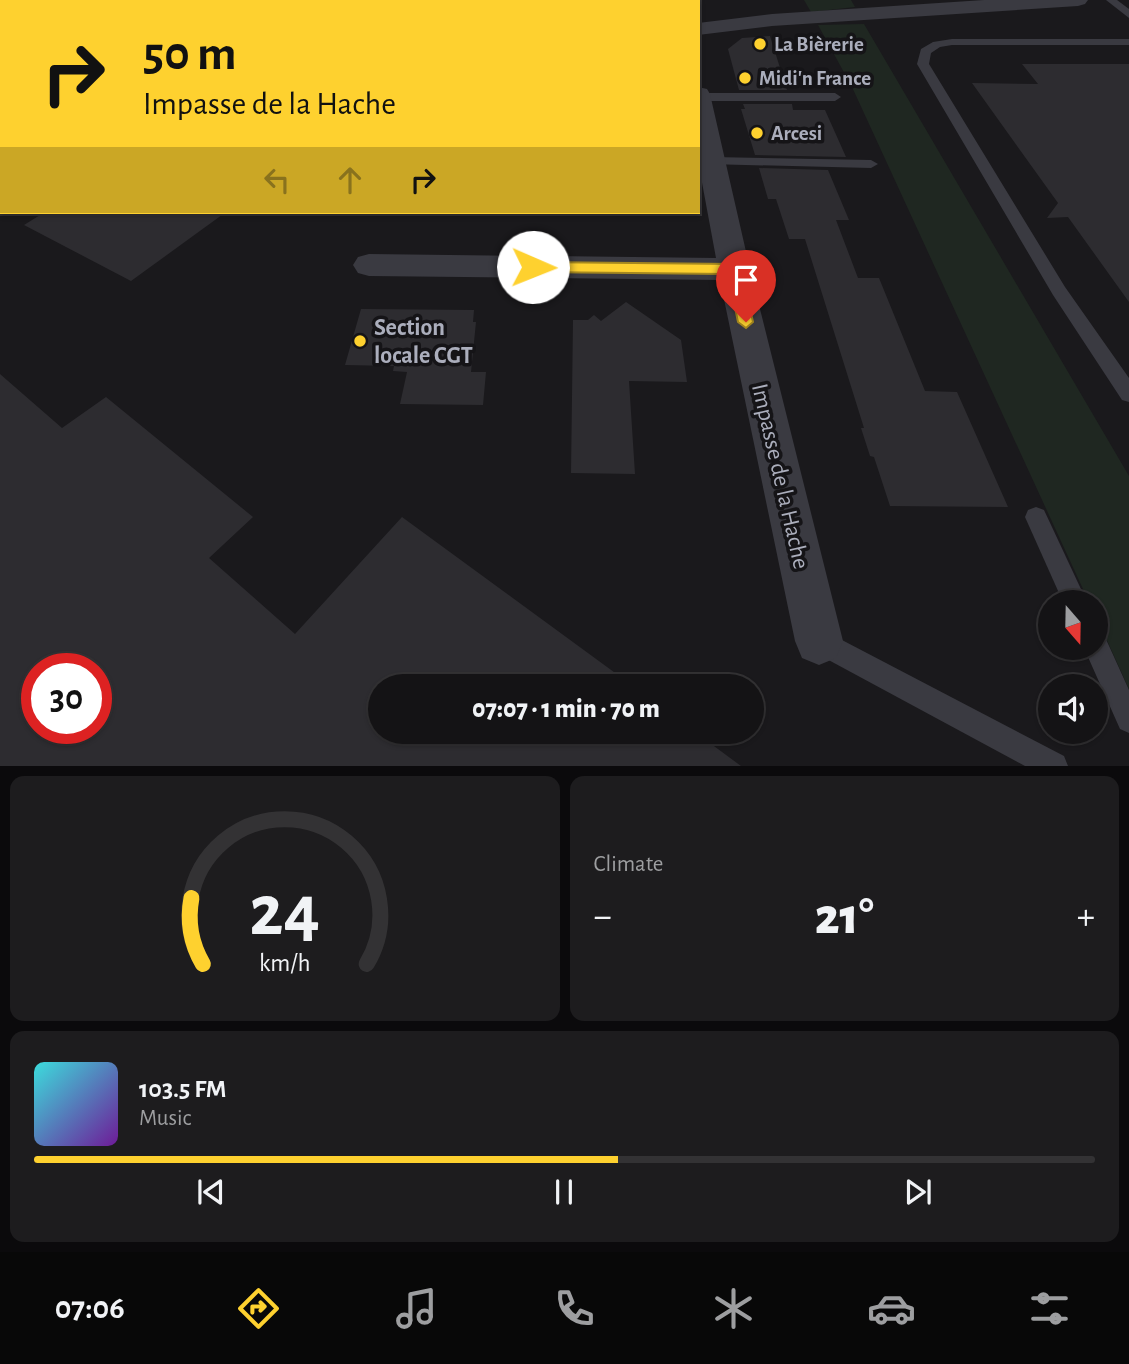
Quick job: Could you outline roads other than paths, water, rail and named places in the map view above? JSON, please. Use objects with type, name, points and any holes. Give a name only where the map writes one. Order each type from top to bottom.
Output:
[{"type":"street","points":[[700,29],[740,23],[1078,0]]},
{"type":"street","points":[[700,19],[740,23]]},
{"type":"street","name":"Impasse de la Hache","points":[[700,100],[734,269],[819,641]]},
{"type":"street","points":[[369,265],[734,269]]},
{"type":"lane","points":[[1111,0],[1129,15]]},
{"type":"lane","points":[[1129,42],[952,42],[937,44],[925,52],[923,64],[1059,291],[1129,394]]},
{"type":"lane","points":[[700,95],[835,97]]},
{"type":"lane","points":[[712,161],[871,164]]},
{"type":"lane","points":[[1036,517],[1069,590]]},
{"type":"lane","points":[[819,641],[1054,765]]},
{"type":"lane","points":[[1102,660],[1129,720]]},
{"type":"place","name":"La Bièrerie","points":[[760,44]]},
{"type":"place","name":"Midi'n France","points":[[745,78]]},
{"type":"place","name":"Arcesi","points":[[757,133]]},
{"type":"place","name":"Section locale CGT","points":[[360,341]]}]
